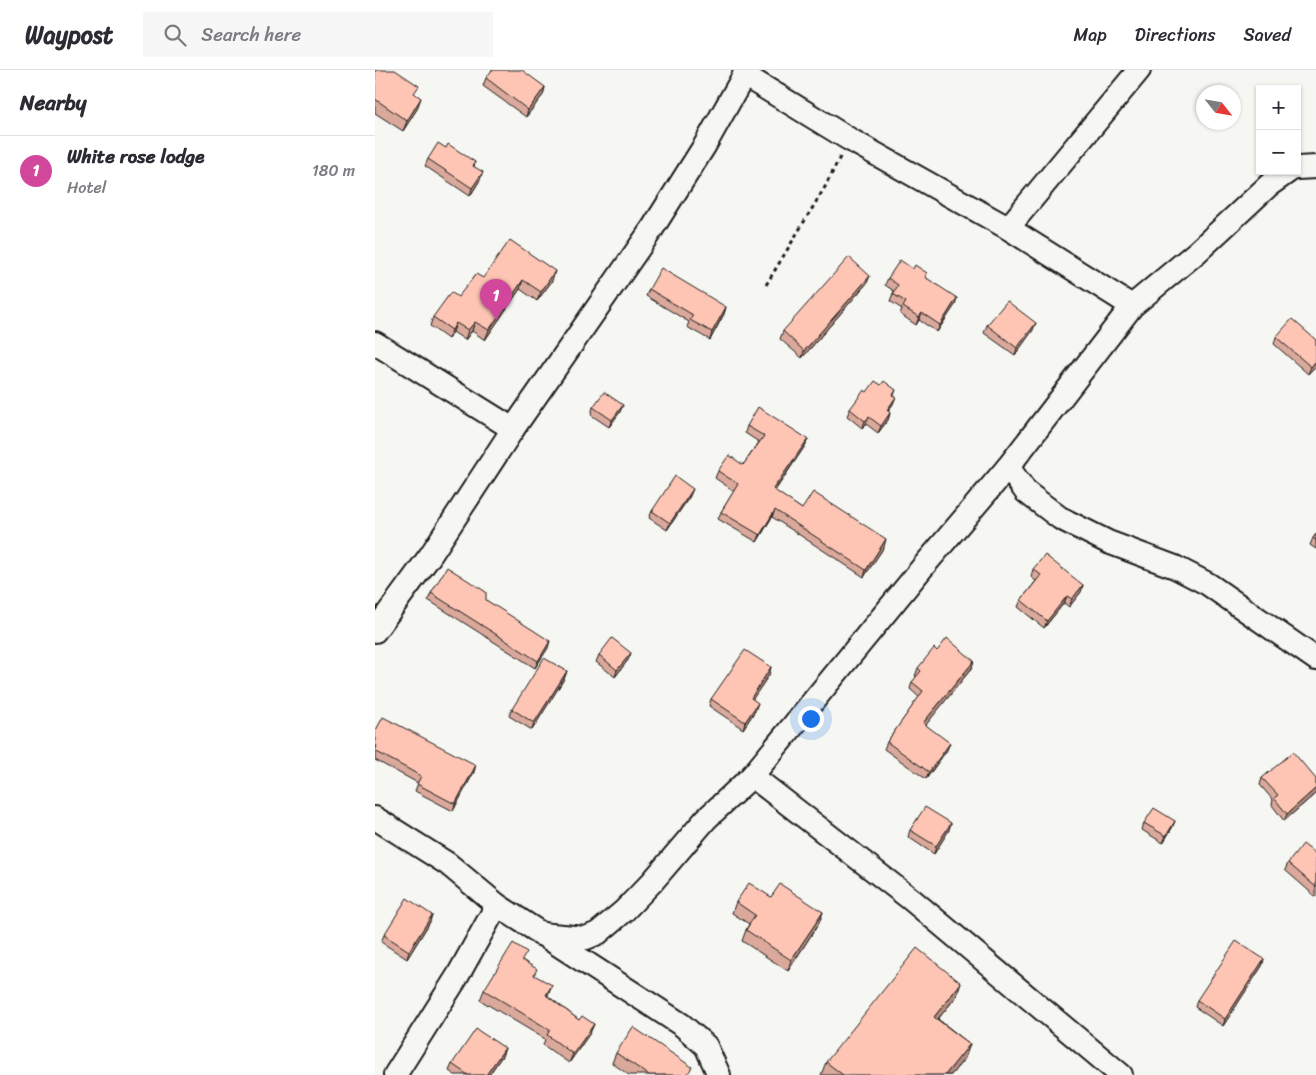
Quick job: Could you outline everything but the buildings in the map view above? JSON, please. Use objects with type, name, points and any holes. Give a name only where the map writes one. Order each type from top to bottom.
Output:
[{"type":"street","points":[[1008,228],[1139,70]]},
{"type":"street","points":[[375,632],[430,556],[513,429],[652,229],[705,145],[746,72],[849,139],[1008,228],[1132,306]]},
{"type":"street","points":[[1301,168],[1316,167]]},
{"type":"street","points":[[540,934],[586,938],[598,933],[624,912],[706,820],[751,776],[922,568],[1008,467],[1132,306],[1197,252],[1269,185],[1283,175]]},
{"type":"street","points":[[375,343],[513,429]]},
{"type":"street","points":[[1008,467],[1026,492],[1060,518],[1109,542],[1175,567],[1208,584],[1316,659]]},
{"type":"street","points":[[751,776],[912,900],[1121,1075]]},
{"type":"street","points":[[375,818],[448,864],[497,905],[540,934],[682,1024],[706,1046],[719,1075]]},
{"type":"street","points":[[395,1075],[457,977],[497,905]]},
{"type":"path","points":[[766,285],[825,187],[849,139]]},
{"type":"place","name":"White rose lodge","points":[[496,320]]}]
